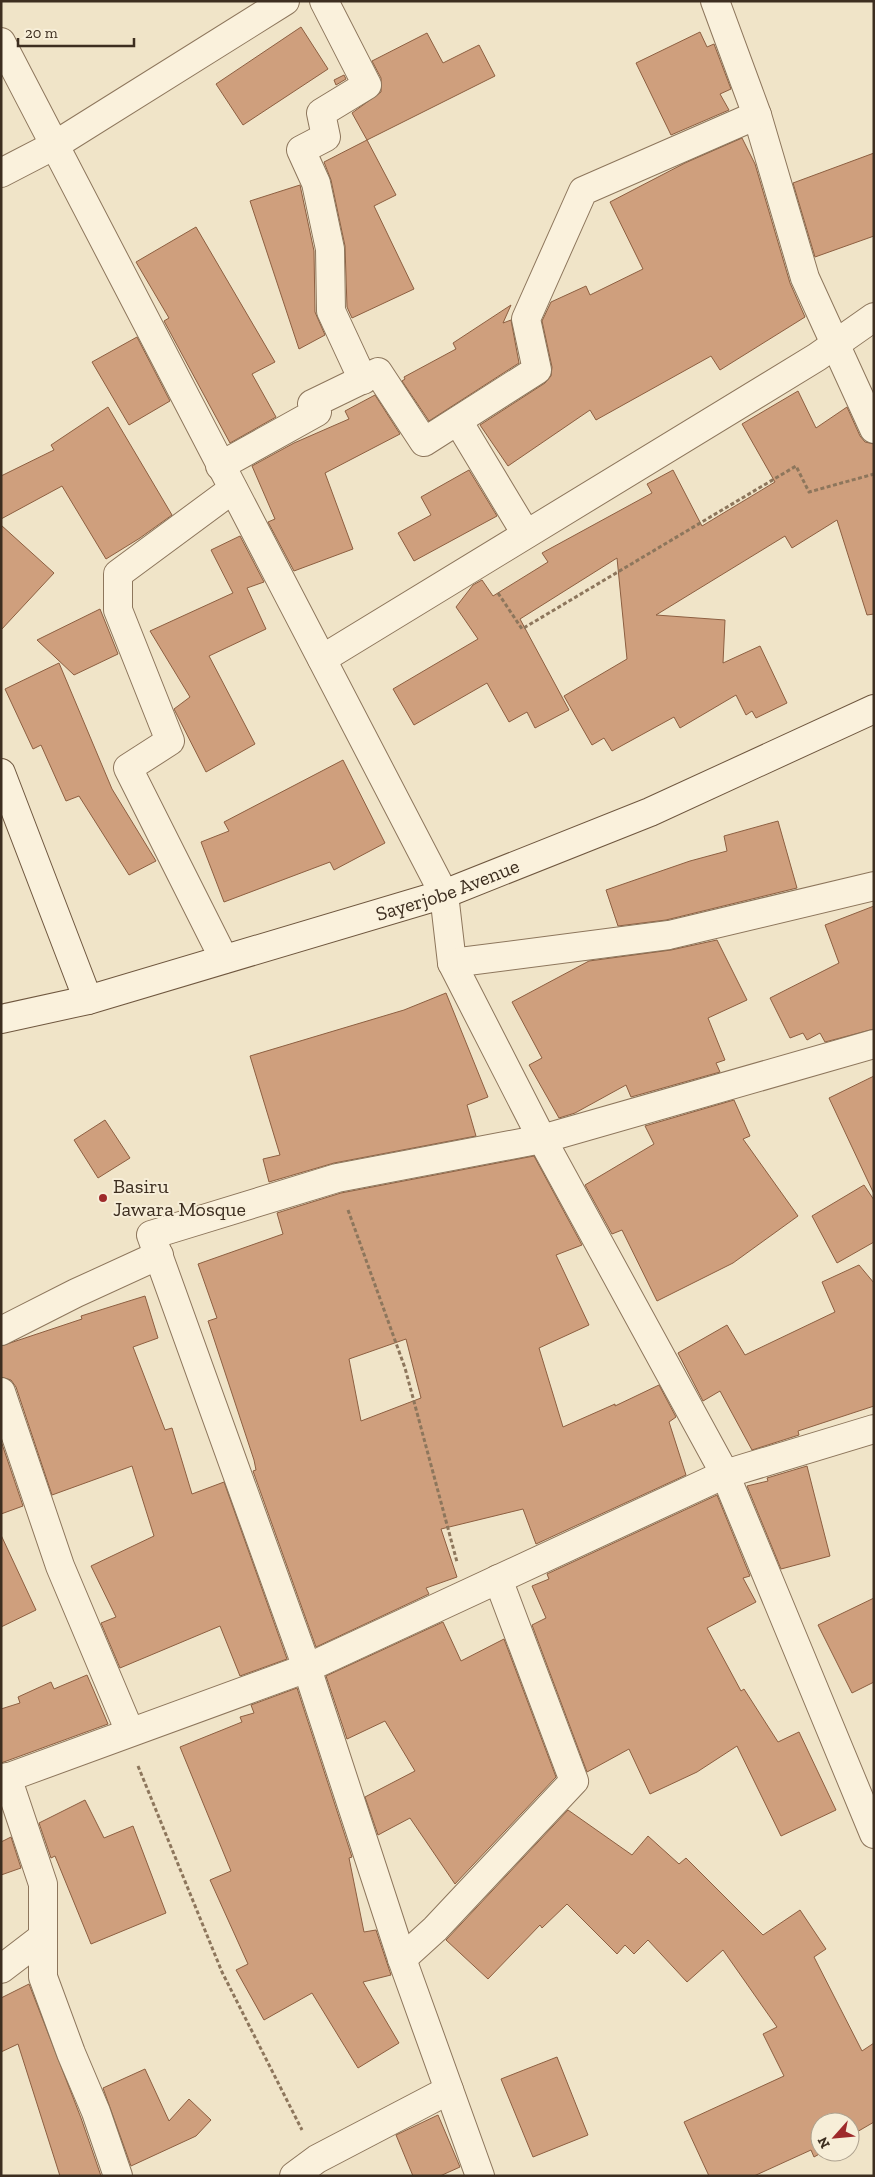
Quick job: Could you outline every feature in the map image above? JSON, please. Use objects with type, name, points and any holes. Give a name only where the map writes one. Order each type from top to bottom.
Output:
[{"type":"street","points":[[1,173],[56,145],[285,1]]},
{"type":"street","points":[[324,1],[367,85],[321,113],[326,137],[301,150],[316,183],[330,249],[331,311],[363,380]]},
{"type":"street","points":[[715,1],[757,115],[805,278],[874,429]]},
{"type":"street","points":[[1,42],[444,894],[452,964],[542,1139],[725,1474],[874,1834]]},
{"type":"street","points":[[224,959],[128,768],[170,741],[118,610],[118,574],[227,478],[317,412],[312,404],[378,372],[424,442],[537,370],[526,319],[583,191],[757,115]]},
{"type":"street","points":[[322,659],[835,344],[874,317]]},
{"type":"street","points":[[458,421],[526,534]]},
{"type":"street","name":"Sayerjobe Avenue","points":[[1,1019],[88,1000],[444,894],[650,812],[874,709]]},
{"type":"street","points":[[1,773],[88,1000]]},
{"type":"street","points":[[452,964],[669,935],[874,886]]},
{"type":"street","points":[[480,2176],[402,1959],[307,1668],[151,1234],[337,1178],[542,1139],[874,1044]]},
{"type":"street","points":[[1,1331],[76,1293],[158,1255]]},
{"type":"street","points":[[1,1392],[10,1444],[128,1734]]},
{"type":"street","points":[[118,2176],[96,2112],[71,2053],[43,1977],[44,1884],[4,1779],[307,1668],[725,1474],[874,1429]]},
{"type":"street","points":[[402,1959],[435,1929],[574,1781],[498,1579]]},
{"type":"street","points":[[1,1969],[43,1938]]},
{"type":"street","points":[[294,2176],[317,2159],[449,2090]]},
{"type":"path","points":[[478,563],[522,629],[796,466],[809,492],[874,474]]},
{"type":"path","points":[[337,1178],[405,1368],[466,1594]]},
{"type":"path","points":[[128,1734],[222,1972],[317,2159]]},
{"type":"building","points":[[301,27],[328,69],[243,125],[216,84]]},
{"type":"building","points":[[700,32],[707,47],[714,44],[731,89],[720,94],[729,110],[671,135],[636,63]]},
{"type":"building","points":[[427,33],[443,63],[479,45],[495,76],[367,140],[352,113],[381,92],[381,78],[372,61]]},
{"type":"building","points":[[344,75],[346,79],[336,85],[334,80]]},
{"type":"building","points":[[742,138],[755,164],[790,283],[805,317],[720,370],[711,356],[596,420],[590,410],[508,466],[480,425],[545,383],[551,376],[552,367],[542,321],[551,302],[586,286],[590,295],[643,269],[610,202],[685,163]]},
{"type":"building","points":[[367,140],[396,195],[374,206],[414,289],[352,318],[347,307],[345,246],[331,180],[324,162]]},
{"type":"building","points":[[874,153],[874,236],[815,257],[793,183]]},
{"type":"building","points":[[300,185],[314,251],[315,312],[325,335],[299,349],[250,201]]},
{"type":"building","points":[[196,227],[275,362],[252,374],[276,417],[230,443],[164,321],[169,318],[136,262]]},
{"type":"building","points":[[511,305],[503,323],[511,320],[519,363],[429,421],[402,381],[405,379],[404,377],[456,349],[453,343]]},
{"type":"building","points":[[137,337],[170,401],[129,425],[92,362]]},
{"type":"building","points":[[798,391],[816,428],[847,407],[860,436],[865,442],[874,444],[874,614],[867,615],[837,520],[792,548],[785,536],[656,615],[725,620],[723,663],[760,646],[787,703],[756,718],[752,711],[746,715],[736,695],[680,728],[674,717],[612,751],[604,738],[592,745],[564,696],[627,659],[617,558],[520,619],[569,710],[535,728],[527,712],[509,722],[487,683],[414,725],[393,689],[478,639],[456,607],[473,585],[482,580],[493,596],[548,562],[542,553],[652,493],[647,484],[673,470],[702,526],[775,482],[742,424]]},
{"type":"building","points":[[375,395],[400,434],[325,473],[353,549],[294,571],[268,522],[275,519],[252,466],[294,443],[349,419],[345,411]]},
{"type":"building","points":[[108,407],[172,515],[106,559],[62,486],[1,519],[1,476],[54,450],[51,445]]},
{"type":"building","points":[[469,470],[497,516],[414,561],[398,533],[431,515],[421,497]]},
{"type":"building","points":[[1,525],[54,573],[1,630]]},
{"type":"building","points":[[240,536],[264,582],[247,588],[266,629],[209,656],[255,744],[206,772],[174,709],[190,697],[150,631],[233,593],[211,550]]},
{"type":"building","points":[[100,609],[118,654],[74,675],[37,640]]},
{"type":"building","points":[[59,663],[112,789],[156,861],[129,875],[79,796],[66,801],[41,745],[33,749],[5,689]]},
{"type":"building","points":[[343,760],[385,843],[334,870],[330,862],[224,902],[201,842],[229,831],[224,822]]},
{"type":"building","points":[[778,821],[797,888],[666,920],[618,926],[606,890],[690,861],[727,851],[724,836]]},
{"type":"building","points":[[874,906],[874,1029],[825,1042],[820,1033],[807,1040],[803,1033],[790,1038],[770,998],[839,963],[825,925]]},
{"type":"building","points":[[717,940],[747,1000],[708,1018],[725,1060],[716,1063],[720,1072],[631,1097],[626,1085],[575,1113],[559,1118],[529,1065],[542,1058],[512,1002],[589,961],[671,950]]},
{"type":"building","points":[[446,993],[488,1097],[467,1105],[476,1136],[334,1163],[269,1182],[263,1159],[280,1155],[250,1056],[404,1010]]},
{"type":"building","points":[[874,1076],[874,1194],[829,1098]]},
{"type":"building","points":[[734,1100],[750,1136],[743,1139],[798,1216],[733,1263],[657,1301],[622,1230],[612,1234],[585,1185],[654,1144],[645,1126]]},
{"type":"building","points":[[105,1120],[130,1158],[98,1178],[74,1140]]},
{"type":"building","points":[[534,1156],[582,1245],[556,1255],[589,1325],[539,1348],[563,1427],[615,1404],[615,1406],[659,1385],[676,1417],[669,1422],[686,1475],[536,1544],[523,1509],[441,1529],[457,1577],[426,1588],[429,1594],[316,1647],[253,1471],[256,1470],[254,1460],[208,1321],[217,1318],[198,1264],[283,1234],[277,1213],[341,1193]],"holes":[[[406,1339],[421,1398],[361,1421],[349,1359]]]},
{"type":"building","points":[[864,1185],[874,1200],[874,1242],[837,1263],[812,1216]]},
{"type":"building","points":[[859,1265],[874,1283],[874,1406],[798,1431],[799,1435],[752,1450],[720,1391],[703,1401],[678,1353],[727,1325],[745,1355],[835,1312],[822,1282]]},
{"type":"building","points":[[145,1296],[158,1338],[133,1347],[165,1430],[172,1428],[192,1494],[224,1482],[287,1659],[240,1676],[220,1626],[120,1668],[101,1623],[116,1617],[91,1566],[154,1536],[132,1466],[52,1495],[16,1387],[11,1380],[1,1377],[1,1346],[82,1319],[81,1316]]},
{"type":"building","points":[[1,1441],[23,1506],[1,1514]]},
{"type":"building","points":[[807,1466],[830,1556],[781,1569],[747,1486],[768,1481],[767,1478]]},
{"type":"building","points":[[717,1495],[750,1576],[743,1578],[756,1602],[707,1628],[741,1691],[744,1689],[778,1742],[799,1732],[836,1810],[781,1836],[737,1746],[697,1772],[650,1794],[629,1749],[587,1772],[532,1625],[546,1618],[532,1586],[549,1579],[547,1574]]},
{"type":"building","points":[[1,1535],[36,1610],[1,1627]]},
{"type":"building","points":[[874,1598],[874,1682],[852,1693],[818,1625]]},
{"type":"building","points":[[443,1622],[461,1661],[504,1639],[556,1777],[455,1884],[410,1818],[378,1835],[365,1797],[415,1771],[385,1721],[347,1739],[326,1676]]},
{"type":"building","points":[[87,1675],[108,1724],[1,1763],[1,1709],[20,1703],[18,1697],[51,1682],[54,1689]]},
{"type":"building","points":[[297,1688],[352,1857],[349,1858],[364,1932],[376,1930],[391,1975],[363,1982],[399,2043],[358,2068],[312,1993],[264,2020],[236,1970],[248,1964],[210,1880],[231,1871],[180,1747],[242,1722],[240,1717],[254,1713],[251,1705]]},
{"type":"building","points":[[85,1800],[104,1838],[133,1826],[166,1913],[91,1944],[55,1856],[51,1858],[39,1823]]},
{"type":"building","points":[[568,1810],[632,1855],[648,1836],[679,1864],[686,1858],[763,1935],[800,1910],[826,1949],[814,1957],[862,2051],[874,2043],[874,2122],[860,2130],[860,2112],[810,2112],[810,2150],[754,2176],[709,2176],[684,2122],[784,2076],[763,2034],[777,2027],[723,1950],[687,1982],[648,1940],[634,1954],[625,1945],[617,1954],[567,1904],[542,1928],[540,1925],[488,1979],[446,1940]]},
{"type":"building","points":[[11,1837],[21,1868],[1,1875],[1,1842]]},
{"type":"building","points":[[29,1984],[81,2118],[101,2176],[60,2176],[18,2044],[1,2052],[1,1998]]},
{"type":"building","points":[[557,2057],[588,2135],[533,2157],[501,2079]]},
{"type":"building","points":[[145,2069],[169,2121],[189,2099],[211,2120],[196,2136],[131,2166],[103,2088]]},
{"type":"building","points":[[438,2115],[460,2167],[440,2176],[413,2176],[396,2135]]},
{"type":"place","name":"Basiru Jawara Mosque","points":[[103,1198]]}]
